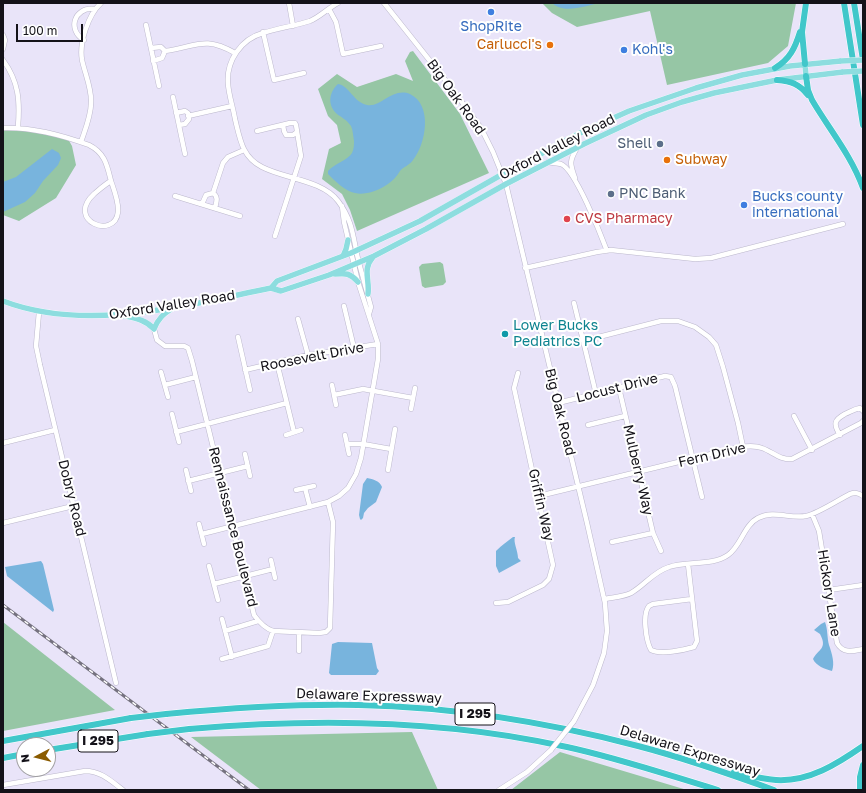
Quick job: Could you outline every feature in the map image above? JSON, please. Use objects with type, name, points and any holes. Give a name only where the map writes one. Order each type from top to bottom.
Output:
[{"type":"highway","points":[[775,68],[784,63],[793,52],[802,25],[806,3]]},
{"type":"highway","points":[[844,3],[863,125]]},
{"type":"highway","points":[[854,3],[863,60]]},
{"type":"highway","points":[[802,25],[802,45],[805,64]]},
{"type":"highway","points":[[806,76],[808,90],[812,100]]},
{"type":"highway","points":[[777,80],[797,84],[812,100],[846,152],[863,188]]},
{"type":"highway","name":"Delaware Expressway","points":[[3,741],[131,718],[166,714],[257,707],[323,705],[392,706],[450,711],[528,722],[603,737],[661,752],[774,790]]},
{"type":"highway","name":"Delaware Expressway","points":[[56,749],[148,734],[235,725],[295,722],[359,722],[473,731],[518,738],[567,747],[695,783]]},
{"type":"highway","points":[[701,765],[768,780],[794,780],[819,772],[863,746]]},
{"type":"highway","points":[[3,758],[16,756]]},
{"type":"highway","points":[[860,790],[860,777],[863,766]]},
{"type":"highway","points":[[695,783],[712,790]]},
{"type":"highway","name":"I 295","points":[[695,783],[718,790]]},
{"type":"main road","name":"Oxford Valley Road","points":[[271,288],[277,281],[354,252],[420,221],[501,175],[580,133],[629,111],[711,83],[775,68],[805,64],[863,60]]},
{"type":"main road","points":[[805,64],[806,76]]},
{"type":"main road","name":"Oxford Valley Road","points":[[3,301],[39,312],[82,316],[117,314],[175,307],[271,288],[281,291],[328,275],[374,256],[548,162],[646,115],[682,102],[714,93],[777,80],[863,71]]},
{"type":"main road","points":[[343,256],[348,240]]},
{"type":"main road","points":[[368,294],[369,289],[366,270],[369,262],[374,256]]},
{"type":"main road","points":[[328,275],[346,273],[354,277],[358,282]]},
{"type":"main road","points":[[117,314],[142,320],[154,329],[157,321],[175,307]]},
{"type":"street","points":[[81,142],[91,103],[82,60],[82,49],[89,21],[94,9],[100,3]]},
{"type":"street","points":[[289,3],[293,26]]},
{"type":"street","points":[[202,534],[328,502],[339,496],[348,488],[356,474],[361,458],[378,359],[378,344],[358,282],[350,220],[342,206],[333,195],[294,178],[262,168],[252,161],[244,150],[239,138],[229,91],[228,78],[230,65],[235,53],[251,38],[263,32],[293,26],[317,18],[337,3]]},
{"type":"street","name":"Big Oak Road","points":[[384,3],[450,86],[477,123],[493,152],[501,175],[506,184],[605,599],[607,631],[604,653],[593,685],[574,721],[551,750],[527,772],[498,790]]},
{"type":"street","points":[[84,40],[79,37],[76,32],[75,21],[79,14],[87,8],[94,9]]},
{"type":"street","points":[[329,8],[336,22],[343,54],[381,46]]},
{"type":"street","points":[[146,26],[159,86]]},
{"type":"street","points":[[263,32],[274,80],[304,73]]},
{"type":"street","points":[[3,35],[3,49]]},
{"type":"street","points":[[164,51],[204,42],[224,47],[235,53]]},
{"type":"street","points":[[151,48],[161,47],[164,51]]},
{"type":"street","points":[[154,62],[162,58],[164,51]]},
{"type":"street","points":[[3,60],[14,78],[18,94],[18,127]]},
{"type":"street","points":[[173,97],[185,154]]},
{"type":"street","points":[[188,116],[232,106]]},
{"type":"street","points":[[176,112],[185,111],[188,113],[189,119],[179,125]]},
{"type":"street","points":[[257,131],[295,123],[298,132],[301,156],[275,236]]},
{"type":"street","points":[[283,125],[286,135],[293,135],[298,132]]},
{"type":"street","points":[[3,128],[18,127],[36,130],[81,142],[95,148],[103,155],[107,163],[118,207],[117,215],[110,224],[105,226],[97,226],[90,222],[86,216],[86,206],[89,199],[105,184],[111,181]]},
{"type":"street","points":[[577,148],[570,162],[578,185],[597,224],[607,251]]},
{"type":"street","points":[[213,193],[223,163],[228,157],[244,150]]},
{"type":"street","points":[[548,162],[561,164],[566,167],[578,185]]},
{"type":"street","points":[[202,204],[206,195],[213,193]]},
{"type":"street","points":[[213,193],[217,200],[215,208]]},
{"type":"street","points":[[175,196],[240,216]]},
{"type":"street","points":[[342,206],[348,240],[354,252]]},
{"type":"street","points":[[525,268],[612,250],[695,259],[711,258],[843,224]]},
{"type":"street","points":[[356,264],[368,294],[371,307],[369,314]]},
{"type":"street","points":[[574,304],[596,394]]},
{"type":"street","points":[[344,306],[354,348]]},
{"type":"street","name":"Dobry Road","points":[[39,312],[36,346],[116,682]]},
{"type":"street","points":[[298,319],[308,355]]},
{"type":"street","points":[[583,341],[661,321],[678,321],[694,327],[709,337],[716,345],[738,423],[743,447]]},
{"type":"street","name":"Rennaissance Boulevard","points":[[154,329],[157,340],[165,346],[184,346],[188,348],[254,615],[267,629],[273,631]]},
{"type":"street","points":[[238,337],[250,390]]},
{"type":"street","name":"Roosevelt Drive","points":[[245,370],[308,355],[378,344]]},
{"type":"street","points":[[277,363],[294,432]]},
{"type":"street","points":[[161,372],[168,397]]},
{"type":"street","name":"Griffin Way","points":[[496,603],[508,602],[543,585],[549,579],[554,565],[514,388],[518,373]]},
{"type":"street","name":"Locust Drive","points":[[558,403],[665,376],[671,377],[675,386],[702,497]]},
{"type":"street","points":[[164,385],[196,377]]},
{"type":"street","points":[[332,386],[336,405]]},
{"type":"street","points":[[411,409],[415,388]]},
{"type":"street","name":"Mulberry Way","points":[[619,388],[653,533],[661,551]]},
{"type":"street","points":[[334,395],[363,389],[413,398]]},
{"type":"street","points":[[176,432],[287,403]]},
{"type":"street","points":[[840,435],[836,426],[836,421],[838,418],[854,409],[860,408],[863,411]]},
{"type":"street","points":[[172,414],[179,442]]},
{"type":"street","points":[[588,425],[625,416]]},
{"type":"street","points":[[794,416],[812,450]]},
{"type":"street","name":"Fern Drive","points":[[539,496],[743,447],[750,446],[762,448],[784,460],[792,459],[812,450],[862,423],[863,421]]},
{"type":"street","points":[[388,470],[395,429]]},
{"type":"street","points":[[3,443],[55,430]]},
{"type":"street","points":[[286,434],[302,430]]},
{"type":"street","points":[[345,435],[350,454]]},
{"type":"street","points":[[347,444],[363,444],[392,449]]},
{"type":"street","points":[[245,454],[250,476]]},
{"type":"street","points":[[188,481],[248,466]]},
{"type":"street","points":[[186,470],[191,491]]},
{"type":"street","points":[[296,490],[314,486]]},
{"type":"street","points":[[305,488],[310,506]]},
{"type":"street","points":[[605,599],[632,592],[657,572],[670,566],[717,559],[729,554],[750,525],[757,518],[772,514],[805,516],[812,514],[850,494],[860,493],[863,496]]},
{"type":"street","points":[[222,659],[268,646],[273,631],[326,632],[330,628],[333,522],[328,502]]},
{"type":"street","points":[[3,523],[73,506]]},
{"type":"street","name":"Hickory Lane","points":[[812,514],[819,531],[837,643],[840,648],[849,651],[863,649]]},
{"type":"street","points":[[199,524],[204,544]]},
{"type":"street","points":[[612,542],[653,533]]},
{"type":"street","points":[[271,560],[276,578]]},
{"type":"street","points":[[688,564],[697,641],[694,647],[687,649],[659,653],[651,650],[645,620],[645,613],[648,606],[692,599]]},
{"type":"street","points":[[209,566],[218,600]]},
{"type":"street","points":[[214,584],[273,569]]},
{"type":"street","points":[[829,590],[863,585]]},
{"type":"street","points":[[222,619],[232,657]]},
{"type":"street","points":[[225,630],[254,624],[258,621]]},
{"type":"street","points":[[299,651],[300,632]]},
{"type":"street","points":[[3,785],[91,771],[100,773],[123,790]]},
{"type":"green space","points":[[542,3],[796,3],[788,46],[768,63],[667,85],[650,11],[577,27],[552,13]]},
{"type":"green space","points":[[413,51],[460,114],[489,173],[357,231],[350,210],[342,194],[322,179],[329,149],[341,143],[337,125],[328,116],[318,89],[337,74],[357,87],[396,74],[413,81],[405,61],[410,52]]},
{"type":"green space","points":[[18,127],[68,139],[72,146],[76,165],[56,198],[19,221],[3,215],[3,128]]},
{"type":"green space","points":[[440,262],[443,264],[446,282],[443,285],[425,288],[422,286],[419,267],[422,264]]},
{"type":"green space","points":[[3,622],[115,710],[3,731]]},
{"type":"green space","points":[[412,732],[438,790],[261,790],[191,737]]},
{"type":"green space","points":[[560,752],[687,790],[511,790]]},
{"type":"water","points":[[552,3],[600,3],[569,9],[557,7]]},
{"type":"water","points":[[338,84],[346,88],[358,101],[367,105],[377,104],[392,95],[404,93],[410,94],[417,99],[422,107],[425,125],[424,135],[418,153],[412,162],[401,170],[395,178],[381,188],[371,192],[360,194],[351,192],[340,185],[328,174],[328,171],[350,155],[354,147],[353,131],[351,126],[346,120],[337,114],[332,107],[330,99],[331,95]]},
{"type":"water","points":[[52,149],[59,153],[61,158],[58,165],[43,181],[35,193],[25,202],[3,212],[3,182],[16,177]]},
{"type":"water","points":[[367,478],[378,482],[382,487],[376,502],[368,508],[361,520],[359,515],[363,484]]},
{"type":"water","points":[[515,537],[518,558],[521,561],[499,573],[496,566],[496,551]]},
{"type":"water","points":[[41,561],[54,610],[53,612],[7,576],[5,567]]},
{"type":"water","points":[[825,622],[828,642],[833,658],[832,671],[818,665],[813,659],[823,646],[820,634],[814,630]]},
{"type":"water","points":[[338,642],[372,643],[377,668],[379,671],[376,675],[331,675],[329,673],[332,644]]},
{"type":"railway","points":[[3,605],[249,790]]},
{"type":"place","name":"ShopRite","points":[[491,12]]},
{"type":"place","name":"Carlucci's","points":[[550,45]]},
{"type":"place","name":"Kohl's","points":[[624,50]]},
{"type":"place","name":"Shell","points":[[660,144]]},
{"type":"place","name":"Subway","points":[[667,160]]},
{"type":"place","name":"PNC Bank","points":[[611,194]]},
{"type":"place","name":"Bucks county international","points":[[744,205]]},
{"type":"place","name":"CVS Pharmacy","points":[[567,219]]},
{"type":"place","name":"Lower Bucks Pediatrics PC","points":[[505,334]]}]
